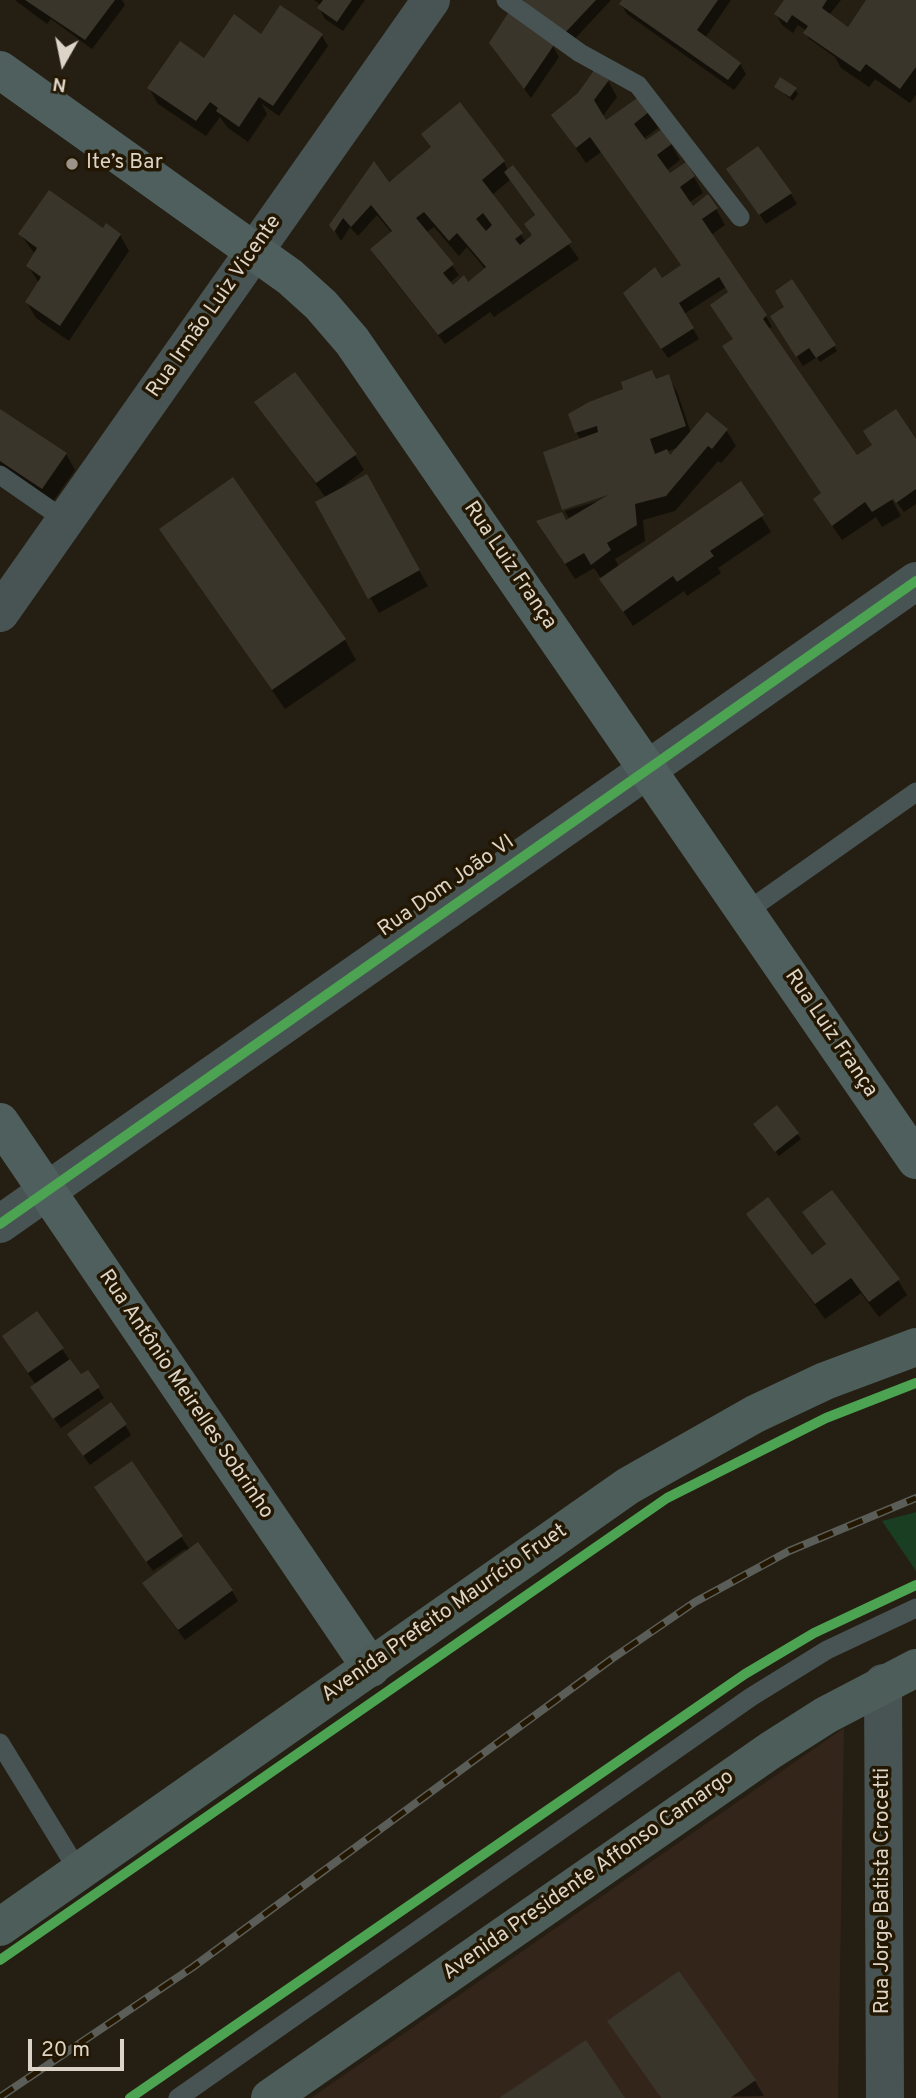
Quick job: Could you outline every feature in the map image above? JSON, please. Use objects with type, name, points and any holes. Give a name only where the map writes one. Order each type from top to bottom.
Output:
[{"type":"main road","name":"Rua Luiz França","points":[[0,71],[255,250],[321,305],[352,341],[916,1160]]},
{"type":"main road","name":"Rua Antônio Meirelles Sobrinho","points":[[0,1122],[371,1668]]},
{"type":"main road","name":"Avenida Prefeito Maurício Fruet","points":[[0,1927],[617,1493],[693,1446],[825,1381],[916,1347]]},
{"type":"main road","name":"Avenida Presidente Affonso Camargo","points":[[270,2098],[771,1750],[900,1676]]},
{"type":"street","name":"Rua Irmão Luiz Vicente","points":[[0,613],[431,0]]},
{"type":"street","name":"Rua Dom João VI","points":[[0,1224],[916,581]]},
{"type":"street","name":"Rua Jorge Batista Crocetti","points":[[885,2098],[900,1676]]},
{"type":"lane","points":[[506,0],[580,53],[638,85],[740,217]]},
{"type":"lane","points":[[0,475],[65,520]]},
{"type":"lane","points":[[746,912],[916,792]]},
{"type":"lane","points":[[178,2098],[751,1698],[827,1650],[916,1608]]},
{"type":"lane","points":[[0,1743],[79,1872]]},
{"type":"shaded area","points":[[844,1728],[838,2098],[311,2098]]},
{"type":"green space","points":[[916,1512],[916,1571],[882,1521]]},
{"type":"building","points":[[25,0],[115,0],[85,40]]},
{"type":"building","points":[[323,0],[352,0],[337,22],[317,8]]},
{"type":"building","points":[[523,0],[596,0],[562,36]]},
{"type":"building","points":[[622,0],[718,0],[697,30],[741,63],[728,80],[619,4]]},
{"type":"building","points":[[784,0],[827,0],[822,8],[848,27],[866,0],[916,0],[916,67],[900,89],[866,64],[860,72],[803,33],[808,26],[792,15],[787,23],[774,14]]},
{"type":"building","points":[[280,5],[323,34],[273,106],[259,97],[239,127],[216,111],[218,108],[210,102],[196,121],[147,88],[180,41],[204,58],[234,14],[261,34]]},
{"type":"building","points":[[510,10],[554,45],[524,89],[489,43]]},
{"type":"building","points":[[595,69],[609,80],[594,100],[606,120],[640,96],[650,111],[634,124],[646,140],[662,129],[673,143],[657,155],[670,173],[686,162],[695,176],[680,187],[693,206],[708,194],[718,208],[702,219],[767,315],[763,319],[857,455],[872,445],[863,431],[896,409],[916,439],[916,489],[896,503],[893,499],[872,512],[865,502],[832,526],[813,499],[821,493],[722,346],[733,339],[710,305],[728,292],[719,277],[679,303],[694,328],[661,349],[623,293],[655,267],[662,278],[681,265],[590,137],[576,148],[551,115],[578,93]]},
{"type":"building","points":[[780,77],[797,88],[790,97],[774,87]]},
{"type":"building","points":[[460,102],[505,161],[482,180],[523,233],[515,239],[520,245],[532,235],[524,224],[535,215],[504,172],[513,165],[572,242],[438,335],[370,249],[392,231],[371,205],[351,227],[343,218],[334,232],[329,225],[374,161],[389,182],[431,147],[421,134]],"holes":[[[424,212],[449,241],[457,233],[486,267],[468,282],[464,275],[453,285],[443,273],[454,264],[416,218]],[[483,213],[492,225],[486,231],[476,219]]]},
{"type":"building","points":[[758,146],[792,193],[759,215],[726,169]]},
{"type":"building","points":[[49,190],[103,228],[106,223],[121,234],[60,326],[25,302],[41,277],[26,266],[37,248],[18,234]]},
{"type":"building","points":[[792,279],[836,345],[816,358],[809,348],[796,357],[770,316],[784,307],[775,291]]},
{"type":"building","points":[[652,370],[656,379],[669,374],[686,426],[650,439],[655,454],[667,449],[670,455],[707,412],[728,429],[712,449],[708,446],[666,496],[635,504],[637,525],[607,543],[611,550],[591,565],[584,553],[565,564],[536,521],[562,512],[566,520],[608,495],[562,510],[543,452],[598,432],[597,426],[575,433],[568,414],[589,402],[623,389],[621,382]]},
{"type":"building","points":[[295,372],[357,454],[316,483],[254,402]]},
{"type":"building","points":[[0,409],[67,453],[42,489],[0,461]]},
{"type":"building","points":[[367,474],[420,570],[368,599],[315,502]]},
{"type":"building","points":[[233,477],[346,639],[272,690],[159,529]]},
{"type":"building","points":[[741,481],[764,515],[710,551],[714,556],[677,582],[673,576],[623,612],[599,579]]},
{"type":"building","points":[[777,1105],[799,1133],[775,1152],[753,1124]]},
{"type":"building","points":[[832,1190],[900,1279],[869,1302],[851,1278],[815,1304],[746,1214],[768,1197],[812,1255],[826,1244],[802,1212]]},
{"type":"building","points":[[37,1311],[64,1348],[28,1373],[2,1336]]},
{"type":"building","points":[[70,1359],[81,1374],[88,1370],[100,1387],[53,1419],[30,1387]]},
{"type":"building","points":[[111,1402],[127,1424],[83,1456],[67,1434]]},
{"type":"building","points":[[132,1461],[183,1536],[146,1562],[94,1487]]},
{"type":"building","points":[[198,1542],[233,1590],[178,1630],[142,1583]]},
{"type":"building","points":[[679,1971],[756,2080],[730,2098],[661,2098],[607,2021]]},
{"type":"building","points":[[586,2040],[625,2098],[499,2098]]},
{"type":"railway","points":[[0,2097],[193,1967],[613,1658],[695,1602],[789,1551],[916,1498]]},
{"type":"cycle path","points":[[0,1224],[916,581]]},
{"type":"cycle path","points":[[0,1960],[667,1498],[826,1418],[916,1383]]},
{"type":"cycle path","points":[[130,2098],[745,1674],[814,1633],[916,1585]]},
{"type":"place","name":"Ite’s Bar","points":[[72,164]]}]
